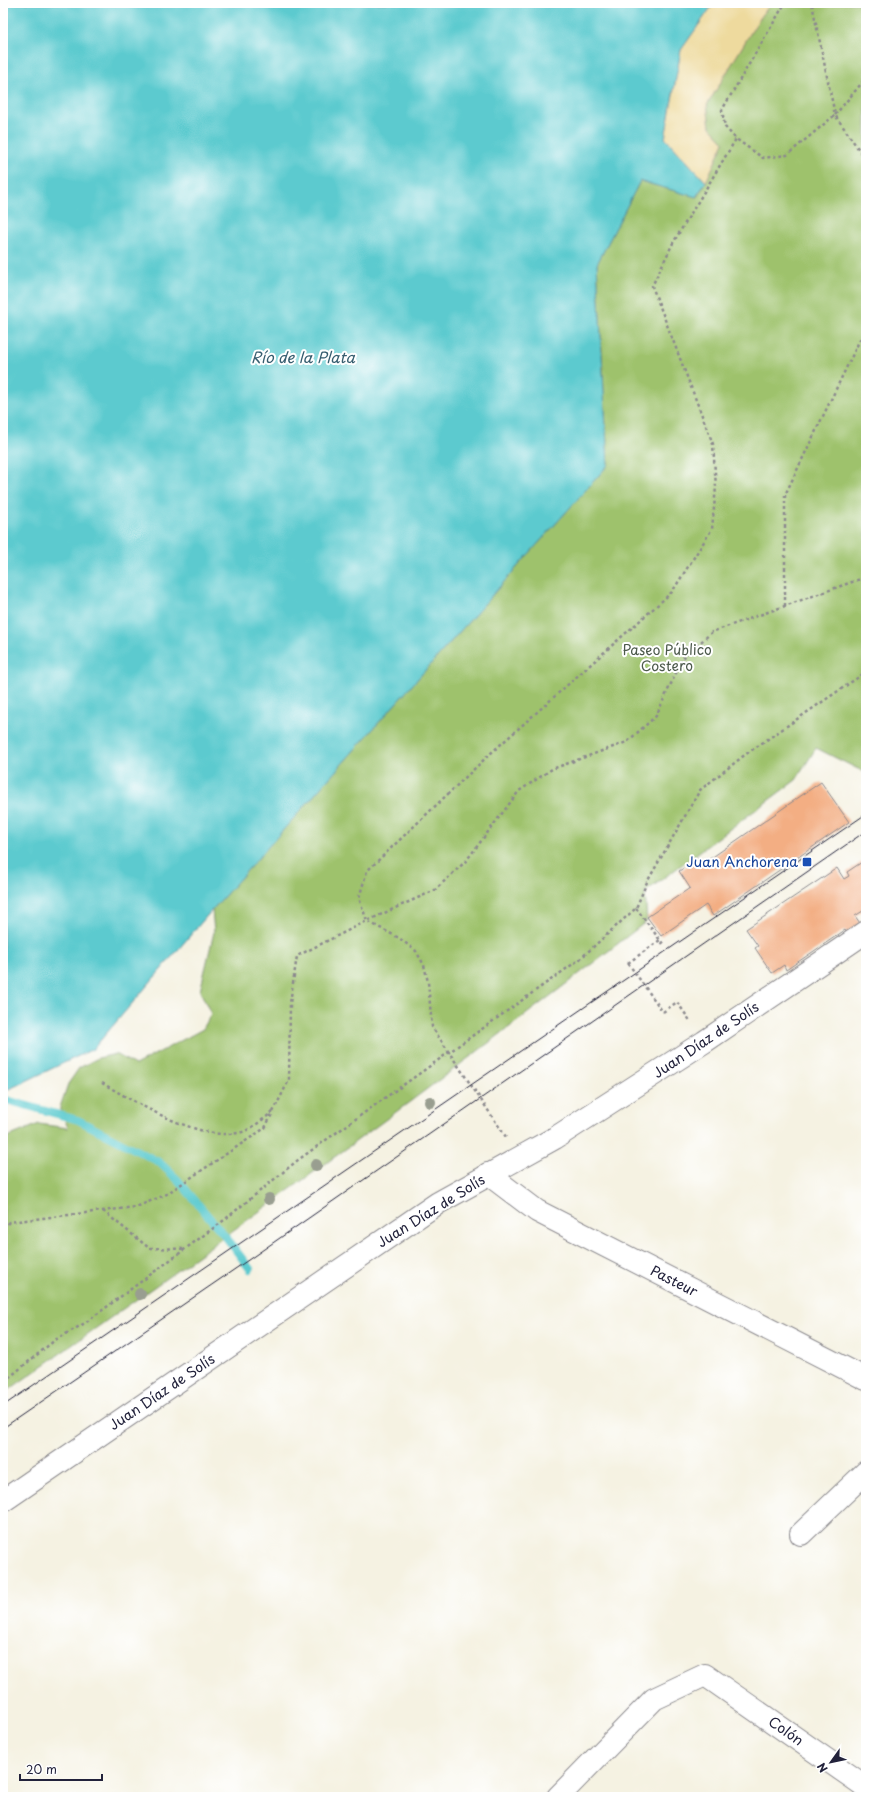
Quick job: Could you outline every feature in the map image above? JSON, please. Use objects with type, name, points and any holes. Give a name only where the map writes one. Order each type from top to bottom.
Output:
[{"type":"street","name":"Juan Díaz de Solís","points":[[3,1500],[438,1203],[562,1134],[704,1042],[866,932]]},
{"type":"street","name":"Pasteur","points":[[488,1174],[537,1211],[866,1379]]},
{"type":"street","points":[[801,1534],[866,1472]]},
{"type":"street","name":"Colón","points":[[558,1797],[654,1698],[705,1675],[866,1787]]},
{"type":"path","points":[[866,78],[835,115],[787,155],[763,158],[736,139],[725,127],[722,110],[784,5],[812,4],[835,115],[866,160]]},
{"type":"path","points":[[521,1158],[448,1053],[432,1027],[428,982],[424,965],[416,951],[399,938],[367,920],[359,898],[367,871],[491,753],[672,592],[712,529],[716,488],[713,444],[652,286],[673,243],[736,139]]},
{"type":"path","points":[[785,606],[785,495],[865,330],[866,324]]},
{"type":"path","points":[[3,1228],[9,1222],[136,1207],[165,1195],[265,1128],[288,1080],[290,1003],[297,956],[367,920],[435,890],[466,861],[519,791],[552,769],[627,742],[656,716],[683,658],[712,632],[866,577]]},
{"type":"path","points":[[3,1380],[11,1376],[55,1340],[85,1323],[186,1249],[298,1160],[580,960],[636,908],[647,882],[700,790],[746,754],[866,672]]},
{"type":"path","points":[[636,908],[663,944]]},
{"type":"path","points":[[660,940],[628,963],[663,1012],[677,1002]]},
{"type":"path","points":[[102,1083],[150,1111],[220,1135],[245,1131],[273,1112]]},
{"type":"path","points":[[103,1211],[149,1248],[186,1249]]},
{"type":"green space","name":"Paseo Público Costero","points":[[771,3],[866,3],[866,771],[864,772],[816,748],[796,780],[645,892],[647,921],[409,1103],[3,1394],[3,1139],[39,1124],[68,1128],[60,1107],[68,1084],[79,1068],[98,1058],[116,1054],[135,1065],[203,1029],[211,1014],[200,991],[214,932],[212,910],[608,465],[597,264],[640,181],[697,197],[706,182],[724,142],[710,127],[707,105],[756,24]]},
{"type":"sand","points":[[714,3],[771,3],[756,24],[707,105],[710,127],[724,142],[706,182],[665,138],[681,50]]},
{"type":"water","name":"Río de la Plata","points":[[3,3],[714,3],[681,50],[665,138],[706,182],[696,197],[640,181],[597,264],[608,465],[212,910],[93,1049],[3,1092]]},
{"type":"building","points":[[821,782],[849,822],[713,916],[706,905],[661,936],[647,917],[690,888],[679,871],[698,859],[701,865]]},
{"type":"building","points":[[862,862],[866,863],[866,909],[855,916],[862,926],[848,935],[845,930],[786,970],[784,965],[772,973],[755,948],[758,946],[746,929],[837,868],[844,879],[849,876],[847,872]]},
{"type":"waterway","points":[[3,1099],[78,1120],[159,1162],[178,1180],[229,1241],[250,1269]]},
{"type":"tram line","points":[[3,1406],[866,814]]},
{"type":"tram line","points":[[3,1428],[254,1256],[866,831]]},
{"type":"place","name":"Juan Anchorena","points":[[807,862]]}]
